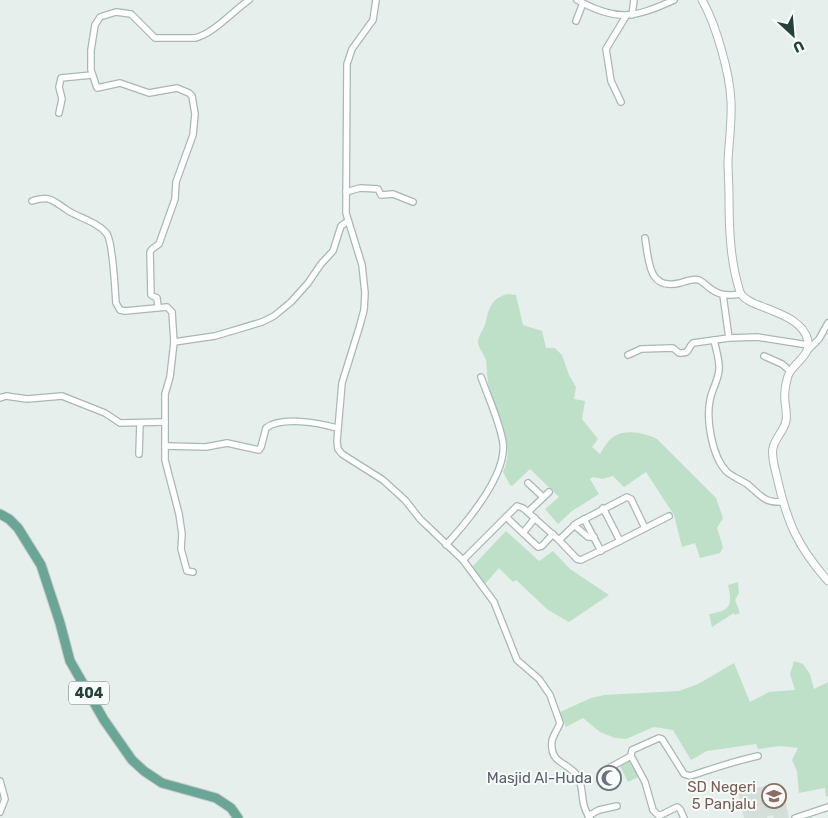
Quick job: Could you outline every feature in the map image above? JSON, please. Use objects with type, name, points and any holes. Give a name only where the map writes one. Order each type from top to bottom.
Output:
[{"type":"main road","name":"404","points":[[0,514],[18,528],[41,565],[70,661],[120,746],[144,772],[162,783],[216,798],[231,808],[238,818]]},
{"type":"street","points":[[158,307],[156,298],[151,295],[150,252],[159,244],[175,199],[176,182],[192,139],[195,114],[193,99],[189,93],[175,88],[149,93],[118,83],[98,88],[92,75],[91,50],[94,25],[97,19],[103,15],[116,12],[127,13],[131,14],[155,38],[186,39],[201,37],[212,31],[249,0]]},
{"type":"street","points":[[376,0],[373,20],[352,49],[347,64],[346,192],[348,221],[362,265],[365,293],[364,310],[342,383],[337,428],[338,449],[342,454],[390,487],[405,500],[420,519],[463,560],[494,602],[517,660],[539,679],[550,695],[560,723],[552,740],[552,751],[558,761],[578,777],[583,807],[589,817],[599,810],[617,806]]},
{"type":"street","points":[[621,102],[611,84],[606,48],[629,15],[634,0]]},
{"type":"street","points":[[576,21],[580,2],[616,16],[650,11],[674,0]]},
{"type":"street","points":[[702,0],[716,35],[730,90],[732,115],[728,163],[728,224],[740,294],[747,300],[788,318],[802,330],[808,341],[807,349]]},
{"type":"street","points":[[59,113],[62,99],[59,87],[61,78],[92,75]]},
{"type":"street","points":[[346,192],[360,188],[378,189],[381,195],[393,194],[413,202]]},
{"type":"street","points":[[32,202],[42,198],[52,199],[67,210],[96,225],[107,234],[111,252],[116,303],[120,310],[168,307],[172,312],[174,342],[170,377],[165,394],[165,446],[168,476],[181,529],[183,561],[188,572],[193,572]]},
{"type":"street","points":[[174,342],[215,336],[262,322],[274,316],[305,288],[332,251],[341,226],[348,221]]},
{"type":"street","points":[[645,238],[651,270],[654,278],[661,283],[671,286],[698,279],[713,291],[723,295],[740,294]]},
{"type":"street","points":[[723,295],[729,338]]},
{"type":"street","points":[[828,323],[819,339],[807,349],[790,371],[785,393],[786,420],[773,447],[772,455],[782,500],[800,545],[810,561],[828,581]]},
{"type":"street","points":[[628,355],[643,349],[673,348],[679,354],[689,351],[692,344],[729,338],[757,337],[807,349]]},
{"type":"street","points":[[714,340],[720,368],[718,379],[710,398],[708,415],[714,447],[723,467],[728,473],[748,485],[767,501],[782,500]]},
{"type":"street","points":[[764,356],[777,361],[790,371]]},
{"type":"street","points":[[446,545],[468,520],[494,480],[502,461],[502,438],[480,377]]},
{"type":"street","points":[[0,398],[6,396],[20,399],[65,397],[105,413],[120,423],[165,422]]},
{"type":"street","points":[[165,446],[206,447],[227,443],[259,450],[266,428],[272,424],[309,422],[337,428]]},
{"type":"street","points":[[139,454],[140,424]]},
{"type":"street","points":[[528,483],[542,497]]},
{"type":"street","points":[[528,512],[549,492]]},
{"type":"street","points":[[559,540],[584,518],[628,497],[645,528]]},
{"type":"street","points":[[463,560],[517,506],[521,506],[579,559],[601,551],[669,516]]},
{"type":"street","points":[[603,508],[620,541]]},
{"type":"street","points":[[506,517],[540,548],[553,534]]},
{"type":"street","points":[[523,533],[535,518]]},
{"type":"street","points":[[584,518],[601,551]]},
{"type":"street","points":[[574,526],[588,537],[594,537]]},
{"type":"street","points":[[684,818],[677,807],[659,816],[653,810],[646,782],[631,756],[632,750],[659,738],[662,739],[684,774],[690,776],[739,760],[758,756]]},
{"type":"street","points":[[609,768],[631,756]]},
{"type":"street","points":[[0,781],[5,799],[0,812]]},
{"type":"street","points":[[795,818],[828,807]]},
{"type":"shaded area","points":[[779,783],[782,785],[789,818],[774,818],[772,815],[767,818],[744,818],[738,792]]},
{"type":"green space","points":[[503,295],[516,295],[523,325],[542,331],[546,348],[555,348],[562,355],[569,375],[576,387],[574,399],[585,401],[582,419],[598,439],[592,447],[600,454],[610,439],[630,432],[657,439],[716,498],[723,518],[717,528],[723,547],[720,553],[700,558],[695,543],[682,547],[674,515],[646,472],[624,487],[613,476],[603,479],[593,477],[590,479],[599,494],[572,511],[558,524],[545,509],[559,497],[530,469],[512,486],[510,485],[503,472],[508,450],[504,429],[489,387],[486,360],[478,343],[492,303]]},
{"type":"green space","points":[[506,531],[539,561],[553,551],[570,569],[609,595],[569,622],[548,610],[516,580],[513,582],[499,568],[485,584],[472,567]]},
{"type":"green space","points":[[738,582],[739,593],[735,600],[740,613],[735,615],[734,613],[712,627],[709,614],[726,609],[730,603],[728,585]]},
{"type":"green space","points":[[794,661],[803,664],[810,674],[814,689],[828,682],[828,796],[826,797],[825,788],[799,793],[797,771],[792,760],[798,748],[780,746],[758,749],[756,744],[707,751],[691,760],[673,730],[654,727],[626,739],[615,738],[600,732],[583,718],[566,727],[560,712],[591,698],[604,695],[679,691],[698,684],[734,663],[750,702],[769,692],[795,690],[790,674]]},
{"type":"green space","points":[[629,761],[638,777],[628,782],[620,766]]},
{"type":"place","name":"Masjid Al-Huda","points":[[609,778]]},
{"type":"place","name":"SD Negeri 5 Panjalu","points":[[774,796]]}]
